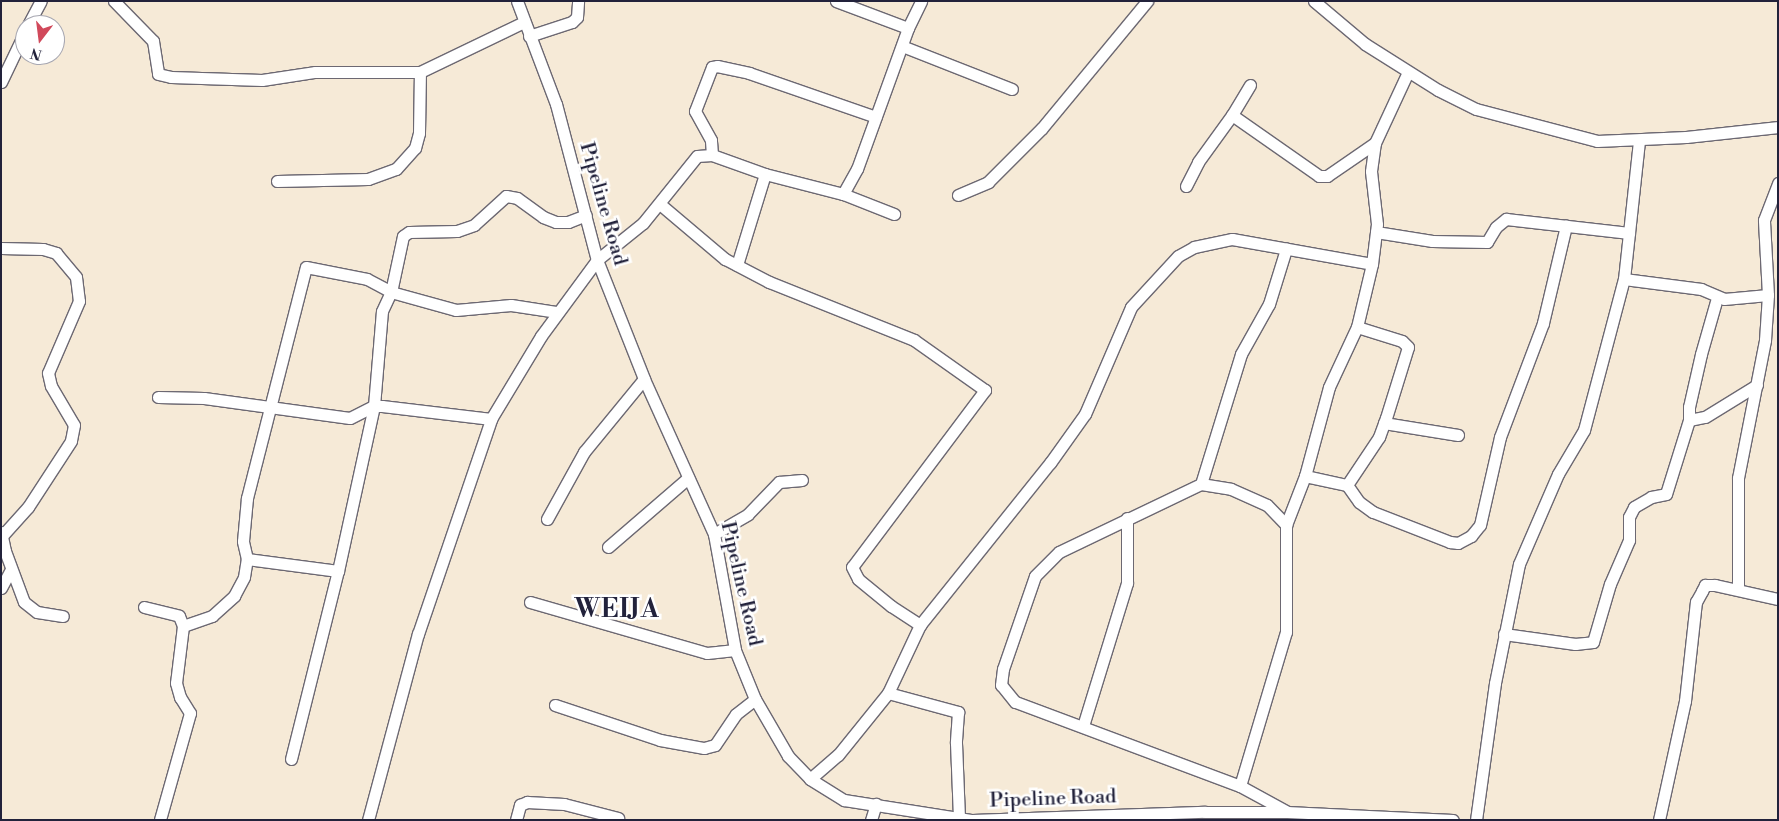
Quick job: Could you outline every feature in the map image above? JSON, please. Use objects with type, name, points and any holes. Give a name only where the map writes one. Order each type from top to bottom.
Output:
[{"type":"street","points":[[33,15],[41,1]]},
{"type":"street","points":[[114,1],[153,41],[155,69],[158,74],[262,80],[315,72],[420,72],[524,22]]},
{"type":"street","name":"Pipeline Road","points":[[517,1],[556,104],[597,260],[644,379],[714,534],[735,650],[756,699],[788,756],[810,779],[844,800],[972,820],[1141,818],[1205,812],[1287,812],[1453,820]]},
{"type":"street","points":[[529,36],[572,22],[577,16],[578,1]]},
{"type":"street","points":[[836,1],[908,28]]},
{"type":"street","points":[[843,194],[857,169],[908,28],[921,1]]},
{"type":"street","points":[[958,195],[988,182],[1042,128],[1147,1]]},
{"type":"street","points":[[1314,1],[1345,29],[1408,72],[1476,110],[1597,141],[1639,140],[1778,127]]},
{"type":"street","points":[[902,46],[1012,88]]},
{"type":"street","points":[[1,82],[15,53]]},
{"type":"street","points":[[712,155],[712,140],[695,111],[712,67],[717,66],[749,73],[876,116]]},
{"type":"street","points":[[277,181],[368,179],[384,175],[401,164],[415,148],[419,133],[420,72]]},
{"type":"street","points":[[1240,786],[1286,632],[1286,525],[1305,476],[1329,387],[1357,327],[1372,264],[1376,232],[1371,171],[1375,143],[1408,72]]},
{"type":"street","points":[[1186,186],[1198,162],[1232,115],[1250,85]]},
{"type":"street","points":[[1232,115],[1319,176],[1327,176],[1375,143]]},
{"type":"street","points":[[1476,820],[1504,634],[1522,554],[1558,474],[1584,430],[1624,279],[1639,140]]},
{"type":"street","points":[[368,820],[418,634],[491,419],[557,312],[597,260],[644,223],[661,205],[691,159],[704,153],[765,174],[843,194],[894,214]]},
{"type":"street","points":[[737,264],[765,174]]},
{"type":"street","points":[[1738,589],[1738,478],[1758,384],[1768,295],[1764,220],[1778,183]]},
{"type":"street","points":[[291,759],[338,570],[374,406],[382,311],[391,292],[398,250],[406,233],[457,231],[474,225],[506,196],[517,198],[543,217],[556,222],[568,222],[586,215]]},
{"type":"street","points":[[661,205],[725,259],[769,282],[914,340],[984,390],[852,567],[858,579],[890,606],[920,625]]},
{"type":"street","points":[[1376,232],[1465,243],[1487,242],[1496,227],[1506,220],[1629,233]]},
{"type":"street","points":[[1305,476],[1347,485],[1359,502],[1373,512],[1450,542],[1458,543],[1471,536],[1480,525],[1500,437],[1543,323],[1566,226]]},
{"type":"street","points":[[810,779],[838,755],[888,693],[920,625],[1050,463],[1085,414],[1131,307],[1178,256],[1194,247],[1232,239],[1372,264]]},
{"type":"street","points":[[1,248],[43,249],[56,253],[76,277],[79,301],[48,373],[50,386],[74,426],[71,441],[39,492],[2,534],[11,569],[24,602],[38,612],[62,616]]},
{"type":"street","points":[[1201,484],[1241,354],[1269,304],[1286,249]]},
{"type":"street","points":[[183,626],[212,616],[234,596],[244,577],[247,559],[243,541],[247,498],[306,268],[367,279],[391,292],[456,310],[511,305],[557,312]]},
{"type":"street","points":[[1624,279],[1701,289],[1717,298],[1732,300],[1768,295]]},
{"type":"street","points":[[1504,634],[1575,644],[1592,642],[1610,584],[1629,540],[1628,517],[1640,504],[1666,494],[1689,420],[1688,407],[1700,354],[1717,298]]},
{"type":"street","points":[[1347,485],[1379,437],[1408,347],[1402,341],[1357,327]]},
{"type":"street","points":[[547,519],[584,452],[644,379]]},
{"type":"street","points":[[1689,420],[1705,417],[1758,384]]},
{"type":"street","points":[[158,397],[204,398],[350,418],[374,406],[431,409],[491,419]]},
{"type":"street","points":[[1384,423],[1458,435]]},
{"type":"street","points":[[608,547],[688,478]]},
{"type":"street","points":[[714,534],[748,514],[779,482],[802,480]]},
{"type":"street","points":[[1286,525],[1267,506],[1231,489],[1201,484],[1059,552],[1035,576],[1003,669],[1001,685],[1015,702],[1240,786],[1287,812]]},
{"type":"street","points":[[1083,726],[1127,583],[1127,518]]},
{"type":"street","points":[[247,559],[338,570]]},
{"type":"street","points":[[1,588],[11,569]]},
{"type":"street","points":[[1659,820],[1685,700],[1696,602],[1705,585],[1738,589],[1778,599]]},
{"type":"street","points":[[530,602],[707,653],[735,650]]},
{"type":"street","points":[[144,607],[179,616],[183,626],[176,683],[180,696],[190,713],[160,820]]},
{"type":"street","points":[[888,693],[958,712],[956,743],[959,818]]},
{"type":"street","points":[[555,705],[660,740],[704,748],[715,745],[736,714],[756,699]]},
{"type":"street","points":[[516,820],[520,805],[527,802],[564,804],[619,819]]},
{"type":"street","points":[[870,820],[876,804]]},
{"type":"district","name":"WEIJA","points":[[617,610]]}]
